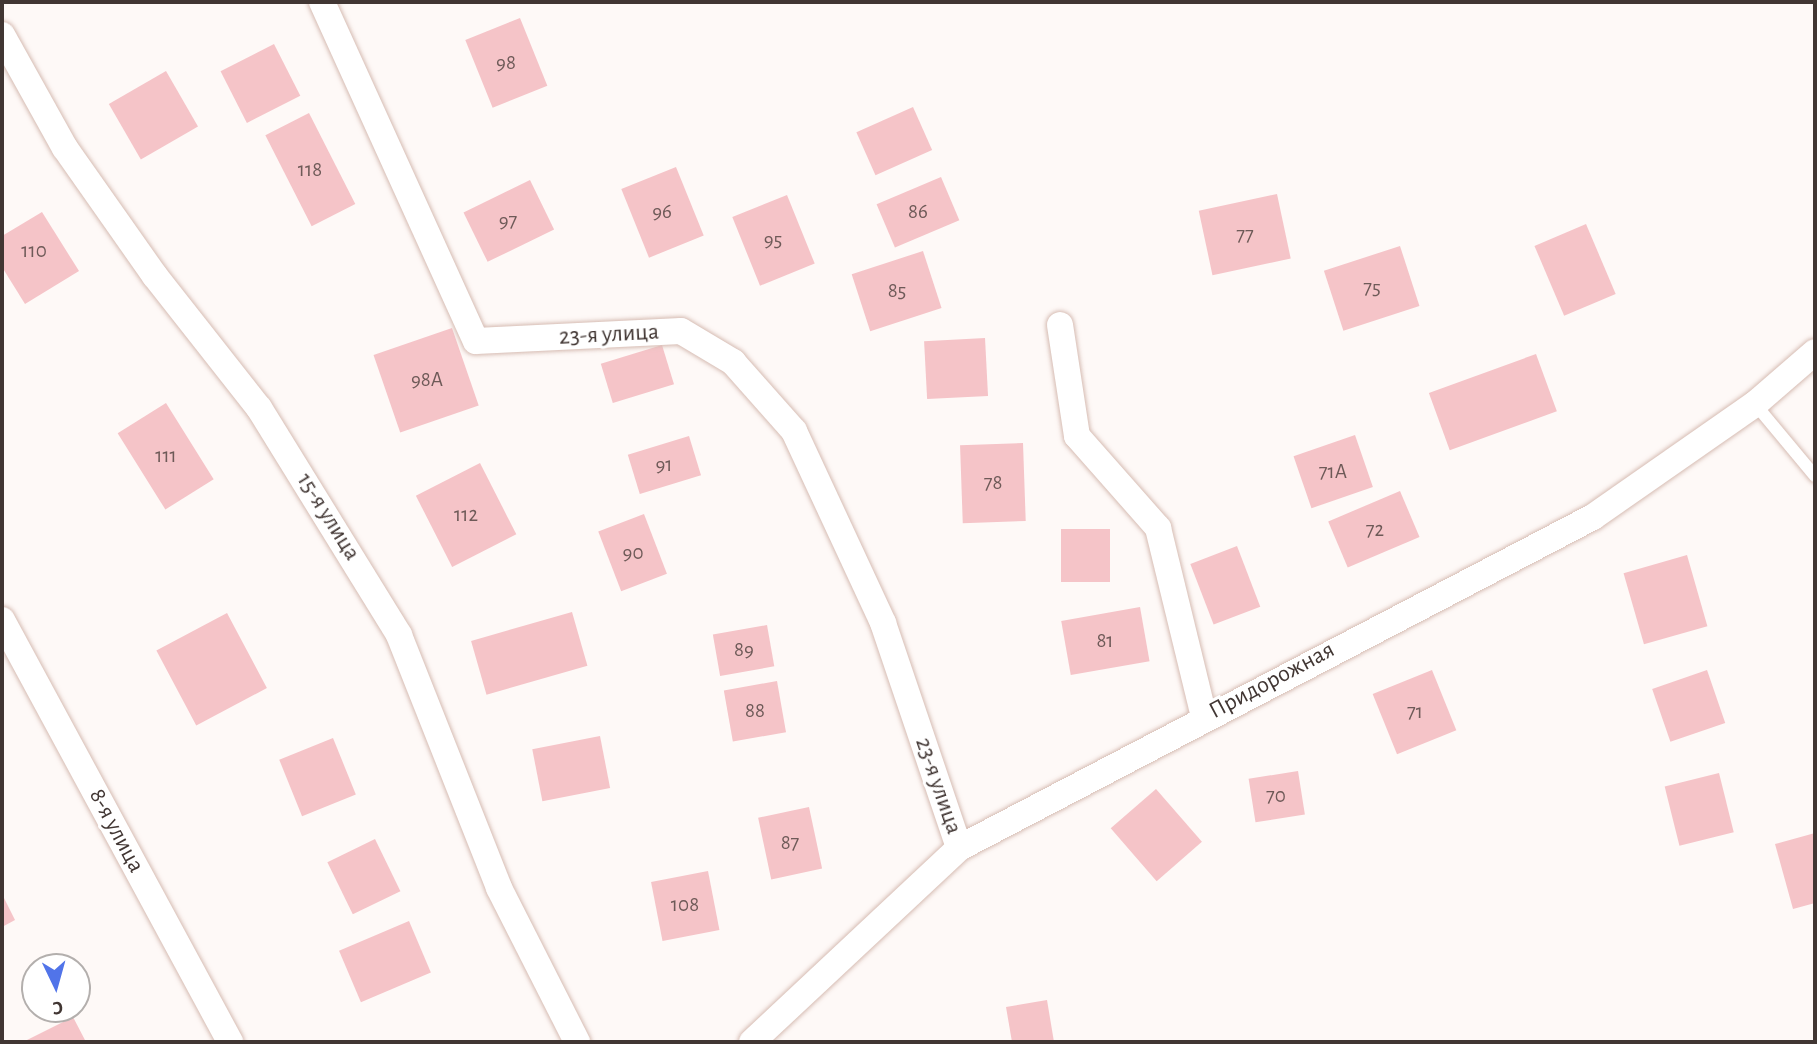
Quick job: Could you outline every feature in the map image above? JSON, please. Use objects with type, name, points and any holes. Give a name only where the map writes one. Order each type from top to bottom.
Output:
[{"type":"street","name":"23-я улица","points":[[322,2],[476,341],[681,331],[733,362],[794,431],[883,623],[959,848]]},
{"type":"street","name":"15-я улица","points":[[2,35],[65,148],[155,276],[259,408],[399,635],[499,888],[576,1042]]},
{"type":"street","points":[[1060,325],[1077,436],[1158,528],[1204,717]]},
{"type":"street","name":"Придорожная","points":[[752,1042],[959,848],[1204,717],[1593,517],[1755,404],[1815,352]]},
{"type":"street","name":"8-я улица","points":[[2,620],[230,1042]]},
{"type":"lane","points":[[1755,404],[1815,476]]},
{"type":"building","points":[[520,18],[547,86],[493,108],[465,40]]},
{"type":"building","points":[[274,44],[300,96],[247,123],[221,71]]},
{"type":"building","points":[[166,71],[198,126],[141,159],[109,104]]},
{"type":"building","points":[[913,107],[932,150],[875,175],[856,132]]},
{"type":"building","points":[[309,113],[355,204],[312,226],[265,135]]},
{"type":"building","points":[[676,167],[704,236],[649,258],[621,189]]},
{"type":"building","points":[[941,177],[959,220],[895,248],[877,204]]},
{"type":"building","points":[[530,180],[554,229],[488,262],[463,212]]},
{"type":"building","points":[[1277,194],[1291,259],[1212,275],[1199,211]]},
{"type":"building","points":[[787,195],[815,264],[760,286],[732,217]]},
{"type":"building","points":[[42,212],[79,271],[25,304],[2,267],[2,236]]},
{"type":"building","points":[[1586,224],[1616,294],[1564,316],[1534,246]]},
{"type":"building","points":[[1400,246],[1419,306],[1343,331],[1324,271]]},
{"type":"building","points":[[923,251],[942,308],[870,331],[852,274]]},
{"type":"building","points":[[452,328],[479,406],[400,433],[374,355]]},
{"type":"building","points":[[985,338],[988,396],[927,399],[924,341]]},
{"type":"building","points":[[662,345],[674,384],[613,403],[601,364]]},
{"type":"building","points":[[1536,354],[1557,411],[1450,450],[1429,393]]},
{"type":"building","points":[[166,403],[214,479],[165,510],[118,433]]},
{"type":"building","points":[[1355,435],[1373,487],[1311,508],[1294,456]]},
{"type":"building","points":[[689,436],[701,475],[640,494],[628,455]]},
{"type":"building","points":[[1023,443],[1026,521],[963,523],[960,445]]},
{"type":"building","points":[[480,463],[516,534],[452,567],[416,496]]},
{"type":"building","points":[[1400,491],[1420,537],[1348,568],[1328,521]]},
{"type":"building","points":[[644,514],[667,574],[621,591],[598,532]]},
{"type":"building","points":[[1061,529],[1110,529],[1110,582],[1061,582]]},
{"type":"building","points":[[1237,546],[1260,607],[1214,625],[1190,564]]},
{"type":"building","points":[[1687,555],[1707,626],[1644,644],[1624,573]]},
{"type":"building","points":[[1140,607],[1150,661],[1071,675],[1061,621]]},
{"type":"building","points":[[572,612],[587,666],[487,695],[471,641]]},
{"type":"building","points":[[227,613],[267,688],[196,726],[156,651]]},
{"type":"building","points":[[767,625],[774,666],[720,676],[713,635]]},
{"type":"building","points":[[1432,670],[1456,730],[1397,754],[1373,694]]},
{"type":"building","points":[[1707,670],[1725,723],[1670,742],[1652,689]]},
{"type":"building","points":[[777,681],[786,732],[733,742],[724,690]]},
{"type":"building","points":[[600,736],[610,788],[542,801],[532,749]]},
{"type":"building","points":[[333,738],[356,795],[302,816],[279,760]]},
{"type":"building","points":[[1298,771],[1305,814],[1255,822],[1249,779]]},
{"type":"building","points":[[1719,773],[1734,832],[1679,846],[1665,787]]},
{"type":"building","points":[[1156,789],[1202,842],[1157,881],[1111,828]]},
{"type":"building","points":[[809,807],[822,869],[771,879],[758,818]]},
{"type":"building","points":[[1815,833],[1815,903],[1793,909],[1775,844]]},
{"type":"building","points":[[375,839],[400,891],[353,914],[327,862]]},
{"type":"building","points":[[708,871],[719,930],[663,941],[651,882]]},
{"type":"building","points":[[2,894],[15,920],[2,927]]},
{"type":"building","points":[[409,921],[431,973],[361,1002],[339,951]]},
{"type":"building","points":[[1047,1000],[1054,1042],[1012,1042],[1006,1007]]},
{"type":"building","points":[[61,1023],[76,1023],[86,1042],[23,1042]]}]
